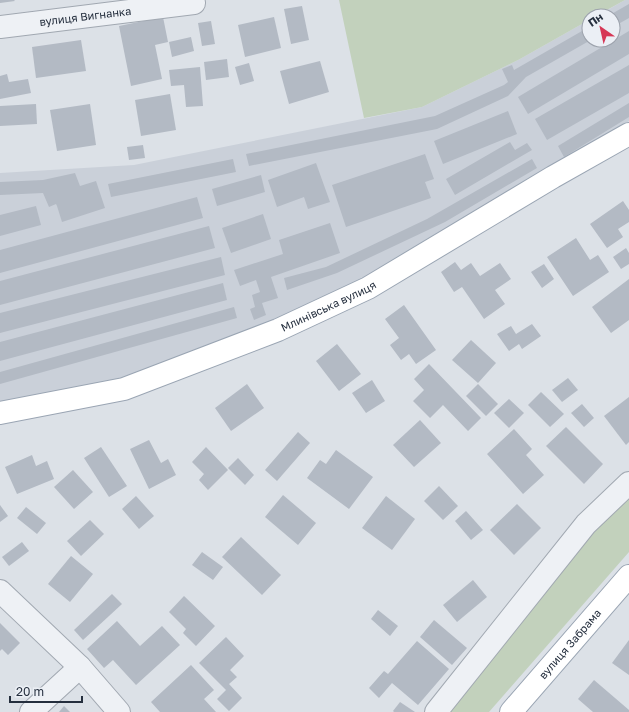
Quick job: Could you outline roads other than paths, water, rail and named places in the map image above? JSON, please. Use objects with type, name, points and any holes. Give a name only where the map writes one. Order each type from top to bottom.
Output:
[{"type":"main road","name":"Млинівська вулиця","points":[[0,413],[124,389],[278,330],[368,288],[552,177],[629,134]]},
{"type":"main road","name":"вулиця Забрама","points":[[511,712],[629,576]]},
{"type":"street","name":"вулиця Вигнанка","points":[[0,27],[194,3]]},
{"type":"street","points":[[436,712],[586,524],[629,483]]},
{"type":"street","points":[[0,591],[80,667],[119,712]]},
{"type":"street","points":[[31,712],[80,667]]}]
